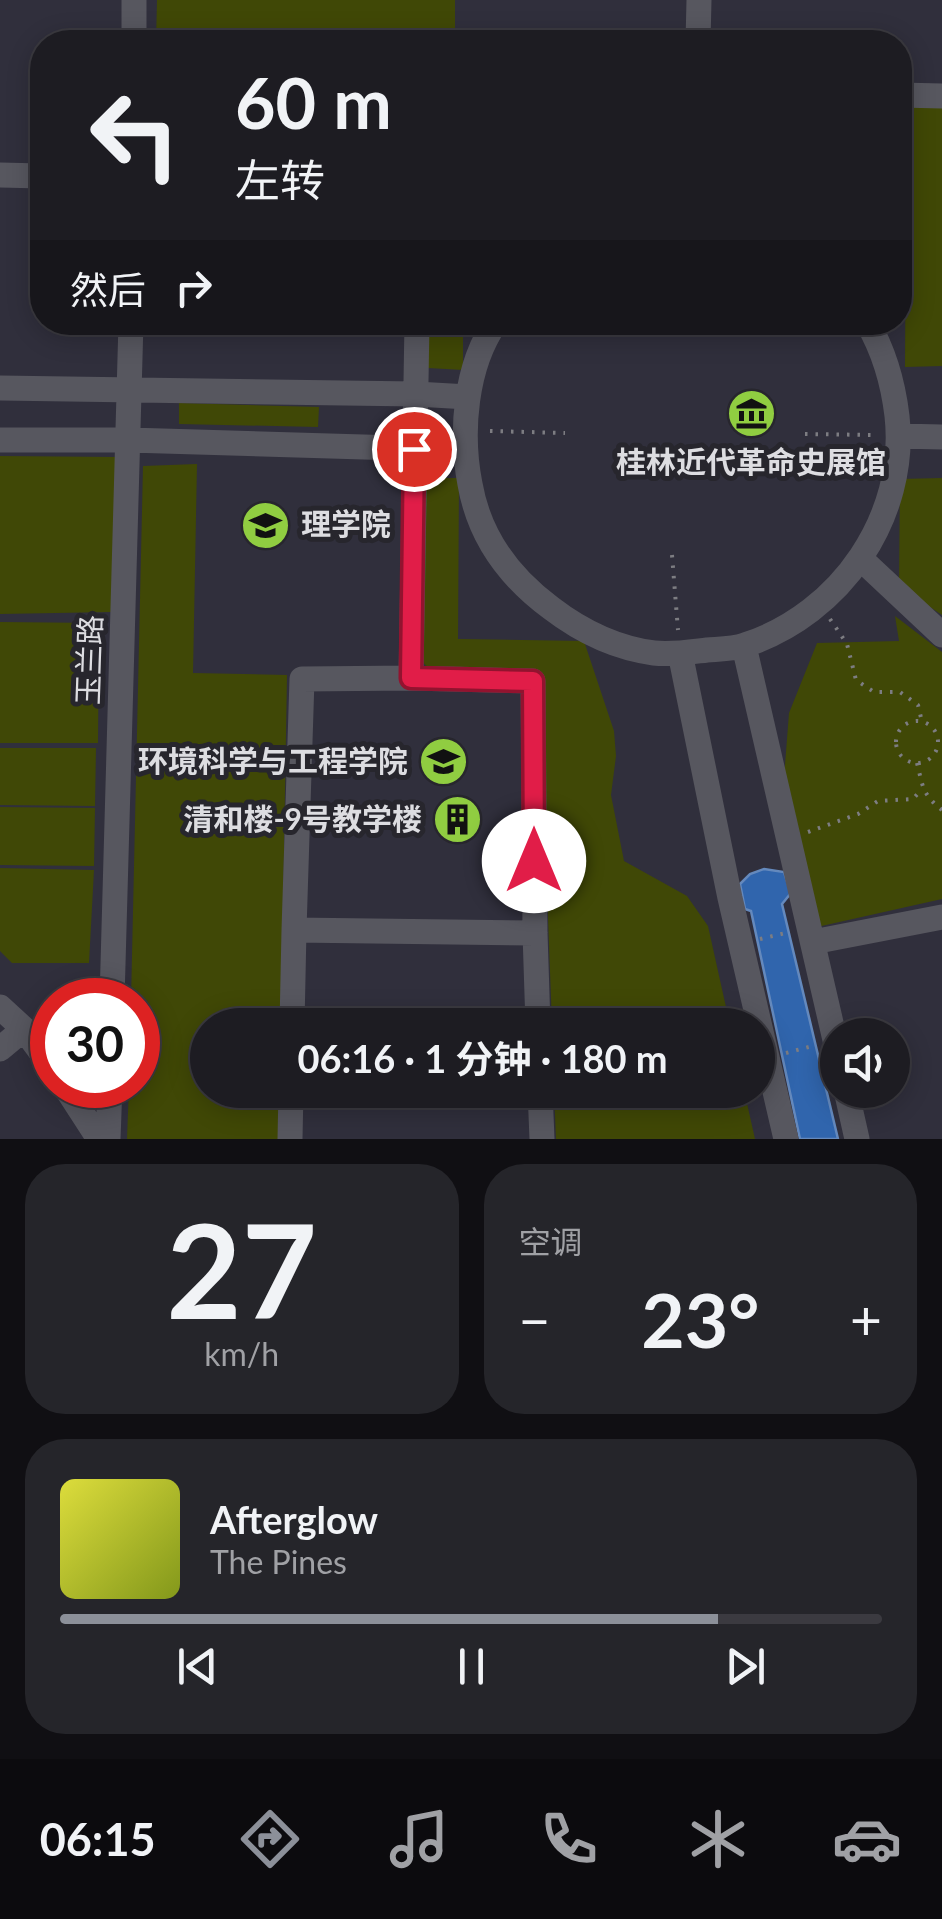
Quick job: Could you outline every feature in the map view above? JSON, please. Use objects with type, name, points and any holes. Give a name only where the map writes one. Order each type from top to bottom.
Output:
[{"type":"street","points":[[134,0],[134,30]]},
{"type":"street","points":[[698,30],[699,0]]},
{"type":"street","points":[[912,95],[942,96]]},
{"type":"street","points":[[0,175],[30,176]]},
{"type":"street","name":"玉兰路","points":[[113,978],[131,335]]},
{"type":"street","points":[[411,678],[416,335]]},
{"type":"street","points":[[490,335],[468,397],[465,440],[474,508],[488,540],[534,596],[562,617],[614,643],[659,654],[744,646],[801,618],[834,590],[861,559],[887,506],[899,436],[888,365],[873,335]]},
{"type":"street","points":[[0,388],[468,397]]},
{"type":"street","points":[[899,436],[942,437]]},
{"type":"street","points":[[0,440],[414,449],[465,440]]},
{"type":"street","points":[[861,559],[942,635]]},
{"type":"street","points":[[744,646],[830,1018]]},
{"type":"street","points":[[680,653],[755,1008]]},
{"type":"street","points":[[292,1008],[302,679],[411,678],[533,681],[537,1008]]},
{"type":"street","points":[[811,935],[942,917]]},
{"type":"street","points":[[294,930],[534,933]]},
{"type":"street","points":[[0,1007],[30,1037]]},
{"type":"street","points":[[0,1050],[24,1029]]},
{"type":"street","points":[[775,1092],[786,1139]]},
{"type":"street","points":[[79,1108],[99,1139]]},
{"type":"street","points":[[108,1139],[109,1108]]},
{"type":"street","points":[[290,1139],[291,1108]]},
{"type":"street","points":[[541,1108],[542,1139]]},
{"type":"street","points":[[850,1108],[857,1139]]},
{"type":"path","points":[[465,440],[565,434]]},
{"type":"path","points":[[804,434],[899,436]]},
{"type":"path","points":[[672,555],[680,653]]},
{"type":"path","points":[[819,602],[847,644],[856,680],[874,692],[900,692],[918,705],[922,722]]},
{"type":"path","points":[[922,722],[934,730],[938,744],[927,761],[917,763],[902,757],[896,738],[909,723],[922,722]]},
{"type":"path","points":[[917,763],[922,789],[942,810]]},
{"type":"path","points":[[788,838],[844,819],[878,801],[913,799],[922,789]]},
{"type":"path","points":[[740,943],[811,935]]},
{"type":"path","points":[[775,1057],[820,1050]]},
{"type":"shaded area","points":[[0,0],[942,0],[942,1139],[0,1139]]},
{"type":"green space","points":[[157,0],[455,0],[455,30],[156,30]]},
{"type":"green space","points":[[912,103],[942,104],[942,366],[905,367],[905,335],[912,335]]},
{"type":"green space","points":[[428,335],[463,335],[463,370],[428,368]]},
{"type":"green space","points":[[179,403],[319,407],[318,427],[179,424]]},
{"type":"green space","points":[[0,456],[117,457],[112,612],[0,614]]},
{"type":"green space","points":[[197,464],[193,673],[287,675],[281,1008],[190,1008],[190,1108],[280,1108],[280,1139],[127,1139],[128,1108],[160,1108],[160,978],[131,978],[143,466]]},
{"type":"green space","points":[[421,478],[459,478],[458,639],[584,641],[614,731],[616,756],[611,795],[624,861],[687,896],[708,926],[726,1008],[551,1008],[539,676],[428,668],[421,660]]},
{"type":"green space","points":[[942,478],[942,615],[899,586],[900,479]]},
{"type":"green space","points":[[895,616],[942,652],[942,899],[817,927],[783,791],[789,713],[817,643],[899,641]]},
{"type":"green space","points":[[0,622],[99,623],[98,743],[0,743]]},
{"type":"green space","points":[[0,748],[96,748],[95,806],[0,805]]},
{"type":"green space","points":[[0,807],[95,808],[94,866],[0,865]]},
{"type":"green space","points":[[0,868],[94,870],[89,963],[12,963],[0,951]]},
{"type":"green space","points":[[555,1108],[748,1108],[755,1139],[556,1139]]},
{"type":"water","points":[[764,869],[784,872],[791,893],[782,904],[820,1063],[820,1108],[831,1108],[838,1139],[800,1139],[775,1008],[772,1008],[751,911],[745,909],[740,884],[750,874]]},
{"type":"place","name":"桂林近代革命史展馆","points":[[751,414]]},
{"type":"place","name":"理学院","points":[[266,525]]},
{"type":"place","name":"环境科学与工程学院","points":[[443,762]]},
{"type":"place","name":"清和楼-9号教学楼","points":[[457,820]]},
{"type":"route","points":[[414,449],[411,678],[533,681],[534,861]]}]
